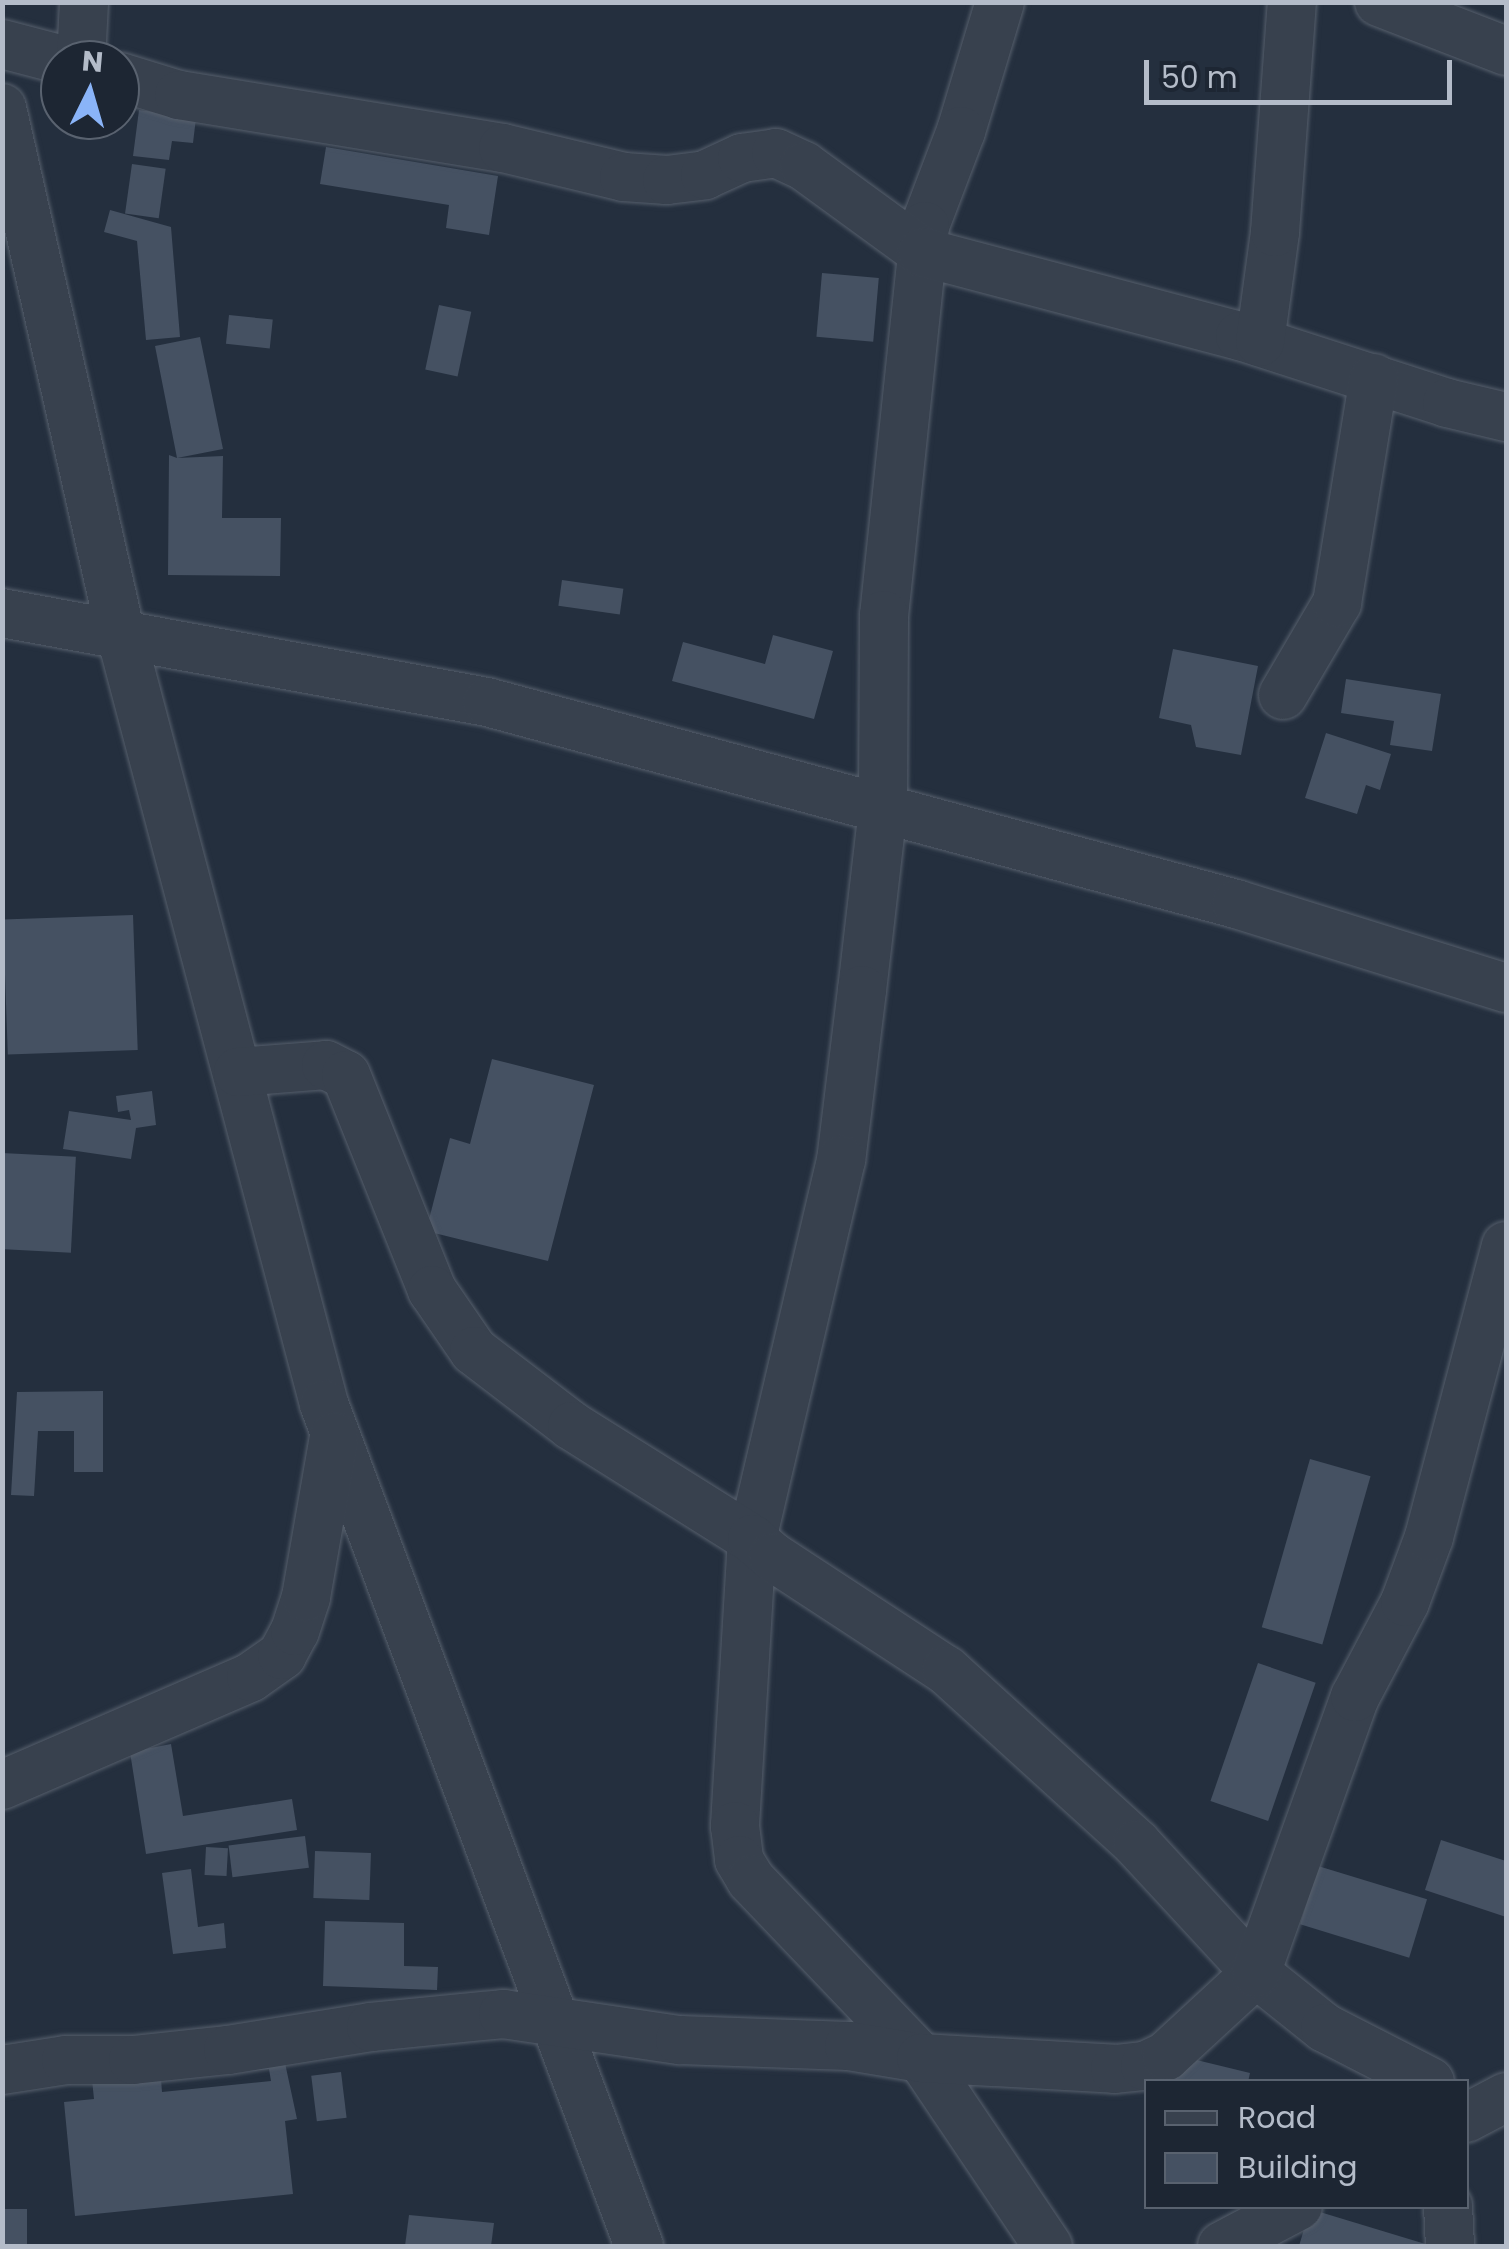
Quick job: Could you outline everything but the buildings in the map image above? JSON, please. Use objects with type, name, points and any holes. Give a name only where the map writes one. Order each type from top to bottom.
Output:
[{"type":"street","points":[[82,40],[84,2]]},
{"type":"street","points":[[1000,2],[961,131],[933,196],[922,252],[884,615],[883,809],[841,1160],[752,1538],[735,1826],[739,1860],[750,1880],[920,2058],[1048,2246]]},
{"type":"street","points":[[1260,342],[1276,232],[1292,2]]},
{"type":"street","points":[[1379,2],[1506,51]]},
{"type":"street","points":[[2,44],[40,54]]},
{"type":"street","points":[[140,83],[179,95],[503,148],[624,176],[667,180],[704,175],[742,158],[776,153],[804,166],[922,252],[1260,342],[1506,417]]},
{"type":"street","points":[[2,108],[120,636],[335,1432],[640,2246]]},
{"type":"street","points":[[1283,695],[1337,603],[1374,378]]},
{"type":"street","points":[[2,613],[487,702],[1236,904],[1506,988]]},
{"type":"street","points":[[238,1072],[326,1065],[346,1075],[432,1290],[474,1351],[517,1389],[752,1538],[773,1558],[946,1670],[1137,1844],[1256,1972],[1325,2028],[1424,2079]]},
{"type":"street","points":[[2,2070],[66,2060],[133,2060],[209,2052],[371,2026],[486,2015],[680,2040],[849,2046],[920,2058],[1116,2069],[1145,2066],[1184,2044],[1256,1972],[1355,1697],[1405,1602],[1429,1537],[1506,1246]]},
{"type":"street","points":[[2,1784],[251,1677],[282,1655],[306,1597],[335,1432]]},
{"type":"street","points":[[1222,2246],[1292,2209]]},
{"type":"street","points":[[1448,2209],[1450,2246]]}]
